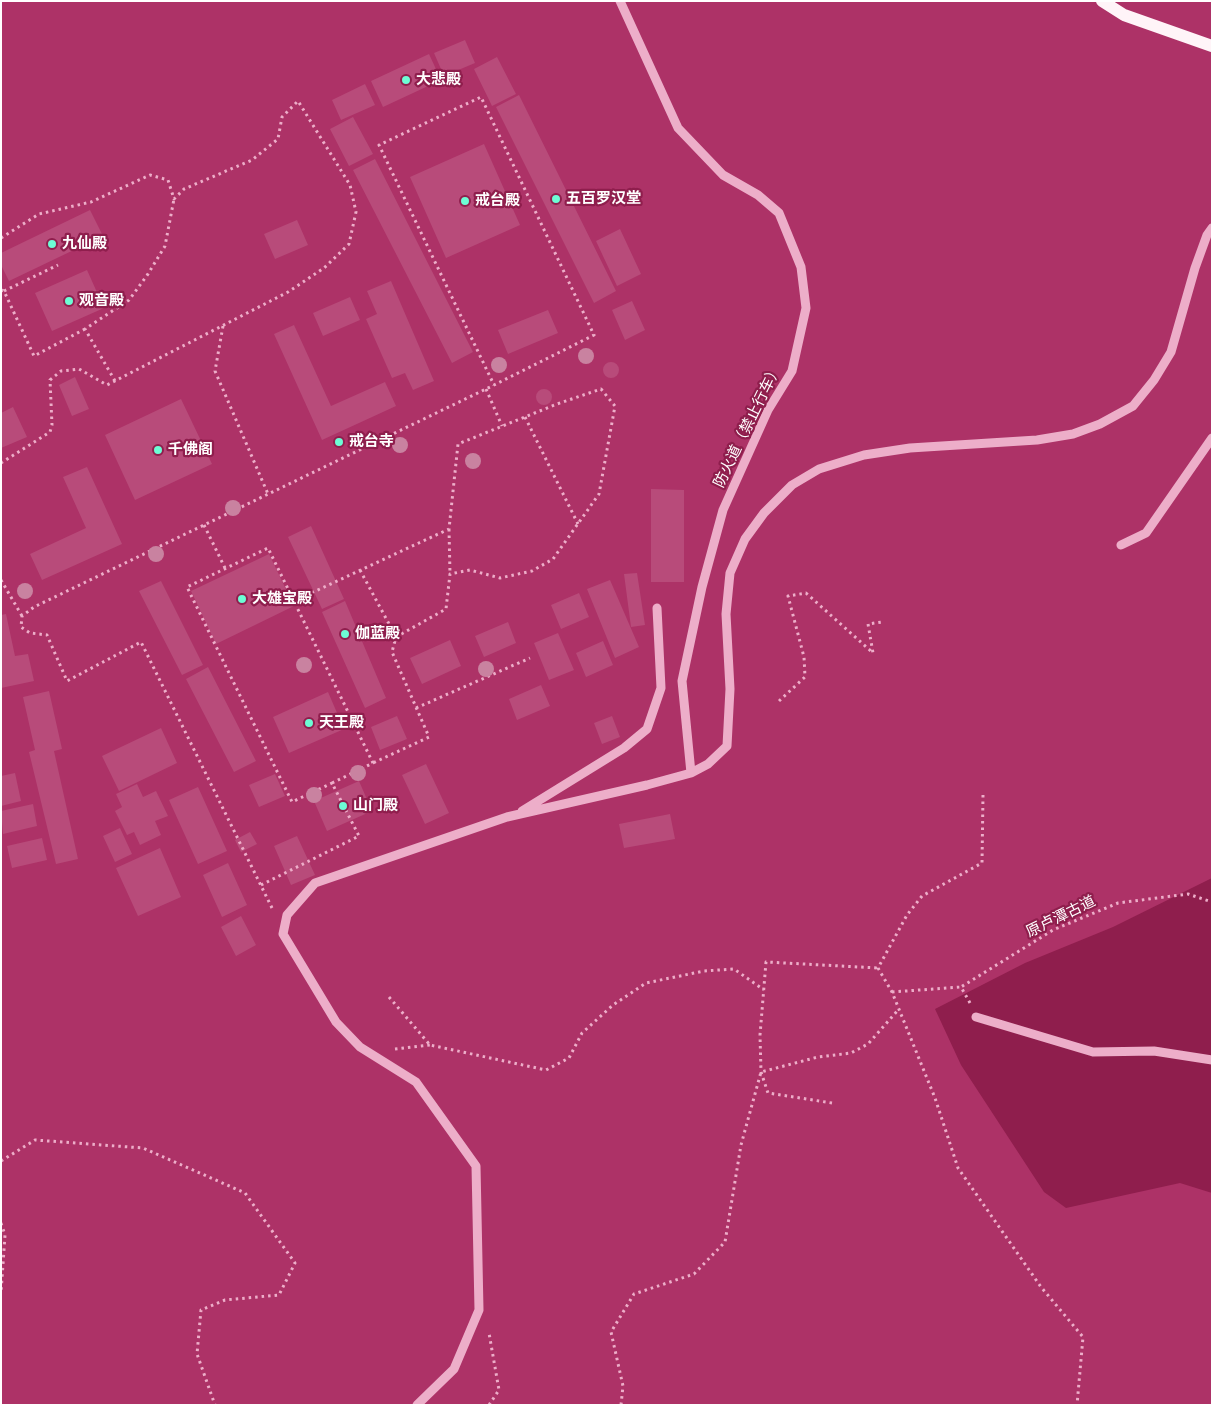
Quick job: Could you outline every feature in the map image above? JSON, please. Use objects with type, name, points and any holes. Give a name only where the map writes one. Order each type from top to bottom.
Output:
[{"type":"main road","points":[[1102,1],[1124,15],[1212,46]]},
{"type":"street","name":"防火道（禁止行车）","points":[[620,1],[678,128],[723,174],[758,195],[780,214],[801,268],[806,308],[792,371],[768,410],[723,510],[702,587],[682,681],[690,773]]},
{"type":"street","points":[[417,1405],[454,1369],[480,1310],[476,1166],[416,1082],[360,1047],[336,1022],[283,934],[287,915],[315,883],[514,816],[690,773],[708,764],[727,746],[730,689],[726,614],[730,573],[744,539],[764,512],[792,486],[819,469],[864,455],[910,448],[1037,440],[1074,434],[1100,424],[1133,406],[1154,380],[1171,352],[1195,268],[1207,235],[1212,228]]},
{"type":"street","points":[[1121,545],[1146,533],[1212,438]]},
{"type":"street","points":[[514,816],[624,748],[647,729],[661,688],[657,608]]},
{"type":"street","points":[[976,1017],[1093,1052],[1154,1051],[1212,1060]]},
{"type":"path","points":[[22,616],[34,607],[486,389],[494,385],[594,335],[481,97],[379,145],[494,385]]},
{"type":"path","points":[[1,463],[50,432],[52,425],[50,380],[60,371],[79,369],[107,385],[288,292],[324,268],[349,244],[356,212],[350,185],[298,102],[282,117],[278,139],[252,160],[184,189],[174,199]]},
{"type":"path","points":[[1,238],[40,214],[91,202],[150,175],[168,180],[174,199],[165,246],[129,300],[85,329],[34,356],[3,291],[58,265]]},
{"type":"path","points":[[223,325],[215,371],[268,494]]},
{"type":"path","points":[[85,329],[115,381]]},
{"type":"path","points":[[486,389],[502,426]]},
{"type":"path","points":[[396,637],[446,609],[450,574],[449,529],[458,444],[602,389],[615,406],[599,494],[553,559],[532,570],[500,578],[470,570],[450,574]]},
{"type":"path","points":[[526,417],[578,524]]},
{"type":"path","points":[[204,525],[225,568]]},
{"type":"path","points":[[294,601],[449,529]]},
{"type":"path","points":[[360,570],[396,637],[392,652],[429,737],[292,802],[187,587],[268,548],[373,762]]},
{"type":"path","points":[[1,580],[22,616],[21,627],[30,633],[47,636],[66,681],[141,642],[261,885],[283,934]]},
{"type":"path","points":[[778,701],[805,677],[804,657],[788,596],[806,593],[873,653],[868,624],[882,622]]},
{"type":"path","points":[[416,708],[530,658]]},
{"type":"path","points":[[261,885],[359,836],[332,783]]},
{"type":"path","points":[[878,968],[907,915],[922,896],[982,863],[983,795]]},
{"type":"path","name":"原卢潭古道","points":[[962,987],[1053,930],[1118,903],[1188,894],[1212,902]]},
{"type":"path","points":[[621,1405],[623,1386],[611,1332],[634,1294],[694,1274],[725,1242],[741,1145],[761,1072],[760,1035],[766,962],[878,968]]},
{"type":"path","points":[[878,968],[892,992],[935,1098],[958,1168],[1041,1287],[1083,1337],[1077,1405]]},
{"type":"path","points":[[389,997],[430,1045],[546,1070],[569,1058],[582,1033],[613,1005],[646,983],[704,971],[734,969],[764,990]]},
{"type":"path","points":[[892,992],[962,987],[976,1017]]},
{"type":"path","points":[[761,1072],[818,1058],[851,1053],[868,1044],[899,1009]]},
{"type":"path","points":[[761,1072],[768,1092],[832,1104]]},
{"type":"path","points":[[1,1162],[35,1140],[143,1148],[245,1193],[295,1263],[280,1295],[225,1300],[200,1310],[197,1354],[216,1405]]},
{"type":"path","points":[[1,1223],[5,1235],[1,1293]]},
{"type":"path","points":[[480,1310],[488,1325],[499,1390],[489,1405]]},
{"type":"shaded area","points":[[1,1],[1212,1],[1212,878],[1113,927],[1025,963],[935,1009],[961,1065],[1044,1192],[1066,1208],[1180,1183],[1212,1193],[1212,1405],[1,1405]]},
{"type":"building","points":[[465,40],[475,63],[444,76],[434,53]]},
{"type":"building","name":"大悲殿","points":[[429,54],[441,80],[383,107],[371,81]]},
{"type":"building","points":[[497,57],[516,94],[492,106],[474,69]]},
{"type":"building","points":[[365,84],[375,105],[341,120],[332,100]]},
{"type":"building","name":"五百罗汉堂","points":[[519,95],[616,291],[594,303],[496,107]]},
{"type":"building","points":[[353,117],[373,154],[349,166],[330,129]]},
{"type":"building","name":"戒台殿","points":[[484,144],[520,225],[446,258],[410,177]]},
{"type":"building","points":[[375,159],[473,352],[452,363],[353,170]]},
{"type":"building","name":"九仙殿","points":[[90,210],[103,236],[9,281],[1,265],[1,253]]},
{"type":"building","points":[[297,220],[308,245],[275,259],[264,234]]},
{"type":"building","points":[[620,229],[641,274],[617,286],[596,241]]},
{"type":"building","name":"观音殿","points":[[87,270],[104,308],[52,331],[35,293]]},
{"type":"building","points":[[391,281],[434,381],[413,390],[405,373],[392,378],[366,319],[377,314],[367,291]]},
{"type":"building","points":[[350,297],[360,320],[323,336],[313,313]]},
{"type":"building","points":[[632,301],[645,330],[625,340],[612,310]]},
{"type":"building","points":[[548,310],[558,333],[508,354],[498,330]]},
{"type":"building","points":[[294,325],[331,406],[385,382],[396,406],[322,440],[274,334]]},
{"type":"building","points":[[611,362],[619,370],[611,378],[603,370]]},
{"type":"building","points":[[75,377],[89,409],[72,416],[59,385]]},
{"type":"building","points":[[544,389],[552,397],[544,405],[536,397]]},
{"type":"building","name":"千佛阁","points":[[181,399],[212,464],[135,500],[105,435]]},
{"type":"building","points":[[13,407],[27,437],[1,448],[1,413]]},
{"type":"building","points":[[87,467],[122,544],[42,580],[30,554],[86,528],[63,477]]},
{"type":"building","points":[[651,489],[684,490],[684,582],[651,582]]},
{"type":"building","points":[[311,526],[344,599],[322,609],[288,537]]},
{"type":"building","name":"大雄宝殿","points":[[269,554],[294,606],[216,644],[191,591]]},
{"type":"building","points":[[637,573],[645,625],[631,627],[624,574]]},
{"type":"building","points":[[610,580],[639,647],[615,658],[587,589]]},
{"type":"building","points":[[161,581],[203,665],[182,675],[139,591]]},
{"type":"building","points":[[579,593],[589,617],[561,629],[551,605]]},
{"type":"building","points":[[345,601],[386,698],[365,708],[322,612]]},
{"type":"building","points":[[6,614],[15,656],[28,654],[34,681],[1,688],[1,615]]},
{"type":"building","points":[[508,622],[516,643],[484,657],[475,636]]},
{"type":"building","points":[[558,633],[574,670],[549,680],[534,643]]},
{"type":"building","points":[[450,640],[461,666],[422,684],[410,658]]},
{"type":"building","points":[[603,641],[613,665],[586,677],[576,653]]},
{"type":"building","points":[[208,667],[256,761],[234,772],[186,679]]},
{"type":"building","points":[[541,685],[550,706],[517,720],[509,699]]},
{"type":"building","points":[[49,691],[62,749],[54,751],[78,859],[56,864],[29,752],[35,750],[23,697]]},
{"type":"building","name":"天王殿","points":[[328,692],[344,729],[289,753],[273,717]]},
{"type":"building","points":[[397,716],[407,739],[380,750],[371,727]]},
{"type":"building","points":[[612,716],[620,737],[602,744],[594,723]]},
{"type":"building","points":[[161,728],[177,763],[119,791],[102,756]]},
{"type":"building","points":[[426,764],[449,813],[425,824],[402,775]]},
{"type":"building","points":[[15,773],[21,801],[1,806],[1,776]]},
{"type":"building","points":[[275,774],[285,796],[259,807],[249,785]]},
{"type":"building","name":"山门殿","points":[[359,781],[372,811],[327,831],[314,801]]},
{"type":"building","points":[[137,784],[143,797],[156,791],[168,816],[155,821],[161,835],[140,845],[134,832],[127,835],[115,811],[122,807],[116,794]]},
{"type":"building","points":[[198,787],[227,851],[198,864],[169,800]]},
{"type":"building","points":[[33,804],[37,826],[3,834],[1,811]]},
{"type":"building","points":[[670,814],[675,839],[624,848],[619,824]]},
{"type":"building","points":[[120,828],[132,854],[115,862],[103,836]]},
{"type":"building","points":[[250,832],[257,844],[241,852],[235,840]]},
{"type":"building","points":[[297,836],[315,875],[291,885],[274,846]]},
{"type":"building","points":[[42,838],[47,860],[12,868],[7,846]]},
{"type":"building","points":[[160,848],[181,897],[138,916],[116,868]]},
{"type":"building","points":[[228,863],[247,905],[222,917],[203,875]]},
{"type":"building","points":[[241,916],[256,945],[236,956],[221,927]]},
{"type":"place","name":"大悲殿","points":[[406,80]]},
{"type":"place","name":"五百罗汉堂","points":[[556,199]]},
{"type":"place","name":"戒台殿","points":[[465,201]]},
{"type":"place","name":"九仙殿","points":[[52,244]]},
{"type":"place","name":"观音殿","points":[[69,301]]},
{"type":"place","name":"戒台寺","points":[[339,442]]},
{"type":"place","name":"千佛阁","points":[[158,450]]},
{"type":"place","name":"大雄宝殿","points":[[242,599]]},
{"type":"place","name":"伽蓝殿","points":[[345,634]]},
{"type":"place","name":"天王殿","points":[[309,723]]},
{"type":"place","name":"山门殿","points":[[343,806]]}]
